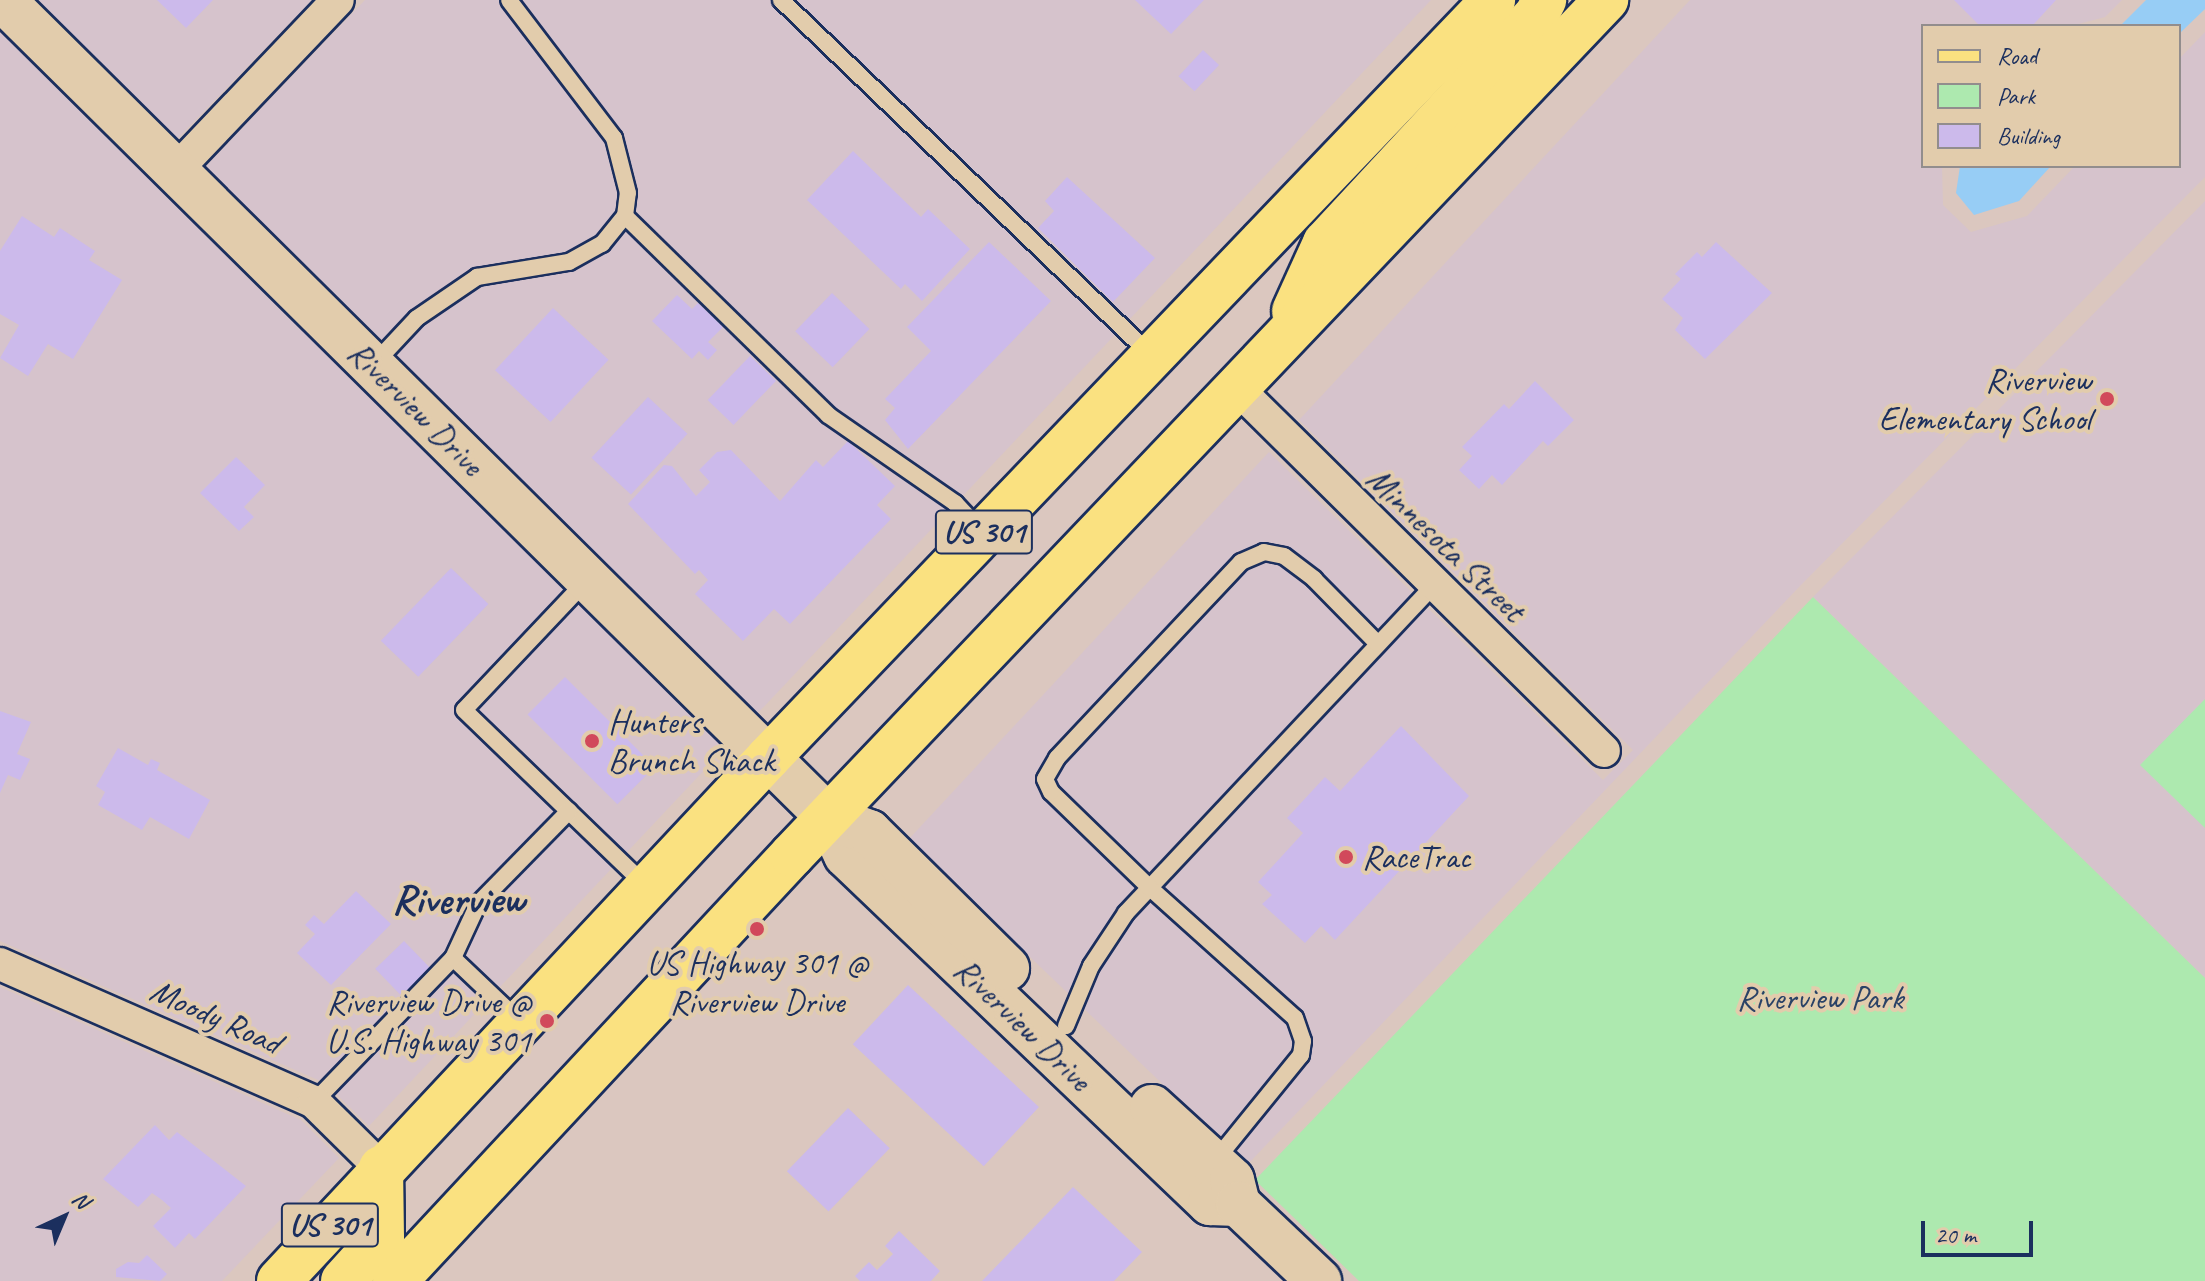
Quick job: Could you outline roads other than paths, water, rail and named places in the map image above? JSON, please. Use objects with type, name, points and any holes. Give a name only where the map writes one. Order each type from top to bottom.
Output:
[{"type":"main road","name":"US 301","points":[[279,1281],[381,1168],[768,758],[1493,0]]},
{"type":"main road","points":[[1280,342],[1325,243],[1537,14],[1544,0]]},
{"type":"main road","name":"US 301","points":[[395,1281],[828,817],[1606,0]]},
{"type":"main road","points":[[343,1281],[382,1238],[381,1168]]},
{"type":"street","name":"Riverview Drive","points":[[3,0],[828,817],[846,855],[1210,1203],[1238,1204]]},
{"type":"street","points":[[177,169],[338,0]]},
{"type":"street","name":"Minnesota Street","points":[[1237,388],[1604,751]]},
{"type":"street","name":"Riverview Drive","points":[[828,817],[869,832],[1066,1026],[1232,1180],[1238,1204],[1319,1281]]},
{"type":"street","name":"Moody Road","points":[[0,964],[314,1102],[381,1168]]},
{"type":"lane","points":[[373,365],[417,318],[477,277],[569,262],[602,244],[625,216],[628,193],[614,138],[509,0]]},
{"type":"lane","points":[[781,0],[1152,356]]},
{"type":"lane","points":[[625,216],[828,415],[955,503],[983,533]]},
{"type":"lane","points":[[1213,1163],[1301,1055],[1303,1041],[1295,1018],[1149,887],[1051,792],[1045,779],[1057,758],[1230,573],[1264,552],[1284,556],[1378,644]]},
{"type":"lane","points":[[588,579],[464,710],[647,887]]},
{"type":"lane","points":[[1066,1026],[1091,966],[1149,887],[1434,585]]},
{"type":"lane","points":[[314,1102],[453,958],[478,904],[569,811]]},
{"type":"lane","points":[[453,958],[519,1022]]},
{"type":"water","points":[[2146,0],[2205,0],[2205,9],[2181,32],[2181,24],[2122,24]]},
{"type":"water","points":[[1960,168],[2049,168],[2019,201],[1974,215],[1956,193]]},
{"type":"place","name":"Riverview Elementary School","points":[[2107,399]]},
{"type":"place","name":"Hunters Brunch Shack","points":[[592,741]]},
{"type":"place","name":"RaceTrac","points":[[1346,857]]},
{"type":"place","name":"US Highway 301 @ Riverview Drive","points":[[757,929]]},
{"type":"place","name":"Riverview Drive @ U.S. Highway 301","points":[[547,1021]]},
{"type":"district","name":"Riverview","points":[[458,900]]},
{"type":"park label","name":"Riverview Park","points":[[1820,998]]}]
